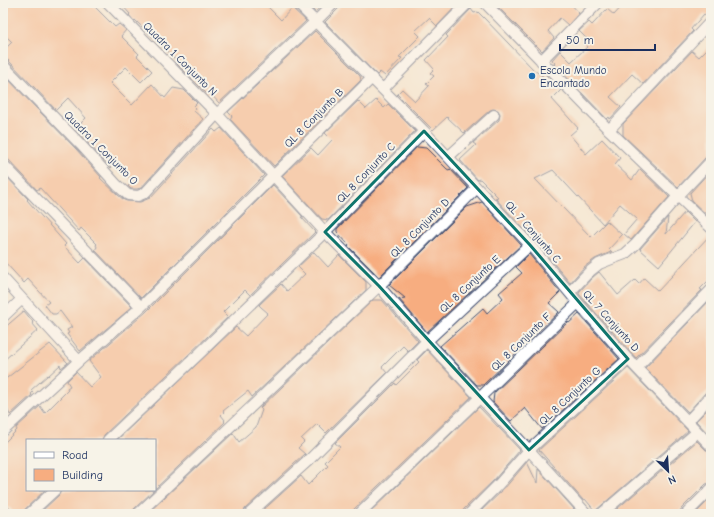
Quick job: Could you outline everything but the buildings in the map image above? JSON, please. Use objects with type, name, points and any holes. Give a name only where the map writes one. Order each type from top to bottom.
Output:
[{"type":"street","name":"Quadra 1 Conjunto N","points":[[108,3],[218,114],[325,232],[379,286],[427,341],[530,450],[582,512]]},
{"type":"street","points":[[297,3],[424,131]]},
{"type":"street","points":[[218,114],[334,3]]},
{"type":"street","points":[[383,89],[468,3]]},
{"type":"street","points":[[485,3],[609,130],[711,228]]},
{"type":"street","points":[[542,61],[598,3]]},
{"type":"street","points":[[609,130],[711,21]]},
{"type":"street","name":"Quadra 1 Conjunto O","points":[[3,65],[128,195],[138,196],[145,192],[218,114]]},
{"type":"street","name":"QL 8 Conjunto B","points":[[3,431],[79,361],[141,307],[372,78]]},
{"type":"street","points":[[448,156],[494,115]]},
{"type":"street","name":"QL 7 Conjunto C","points":[[424,131],[530,245],[570,292]]},
{"type":"street","name":"QL 8 Conjunto C","points":[[109,439],[325,232],[424,131]]},
{"type":"street","name":"QL 7 Conjunto D","points":[[711,161],[625,254],[599,264],[570,292],[628,359],[711,446]]},
{"type":"street","points":[[3,164],[141,307]]},
{"type":"street","name":"QL 8 Conjunto D","points":[[138,514],[379,286],[477,188]]},
{"type":"street","name":"QL 8 Conjunto E","points":[[249,514],[308,460],[427,341],[530,245]]},
{"type":"street","points":[[3,278],[79,361]]},
{"type":"street","points":[[637,367],[711,290]]},
{"type":"street","points":[[3,317],[22,299]]},
{"type":"street","name":"QL 8 Conjunto F","points":[[359,514],[578,303]]},
{"type":"street","name":"QL 8 Conjunto G","points":[[469,514],[530,450],[628,359]]},
{"type":"street","points":[[688,421],[711,396]]},
{"type":"street","points":[[601,514],[697,432]]},
{"type":"street","points":[[686,514],[711,489]]},
{"type":"street","points":[[29,514],[54,491]]},
{"type":"highlighted area","points":[[424,131],[530,245],[628,359],[529,450],[379,286],[325,232]]},
{"type":"place","name":"Escola Mundo Encantado","points":[[532,76]]}]
